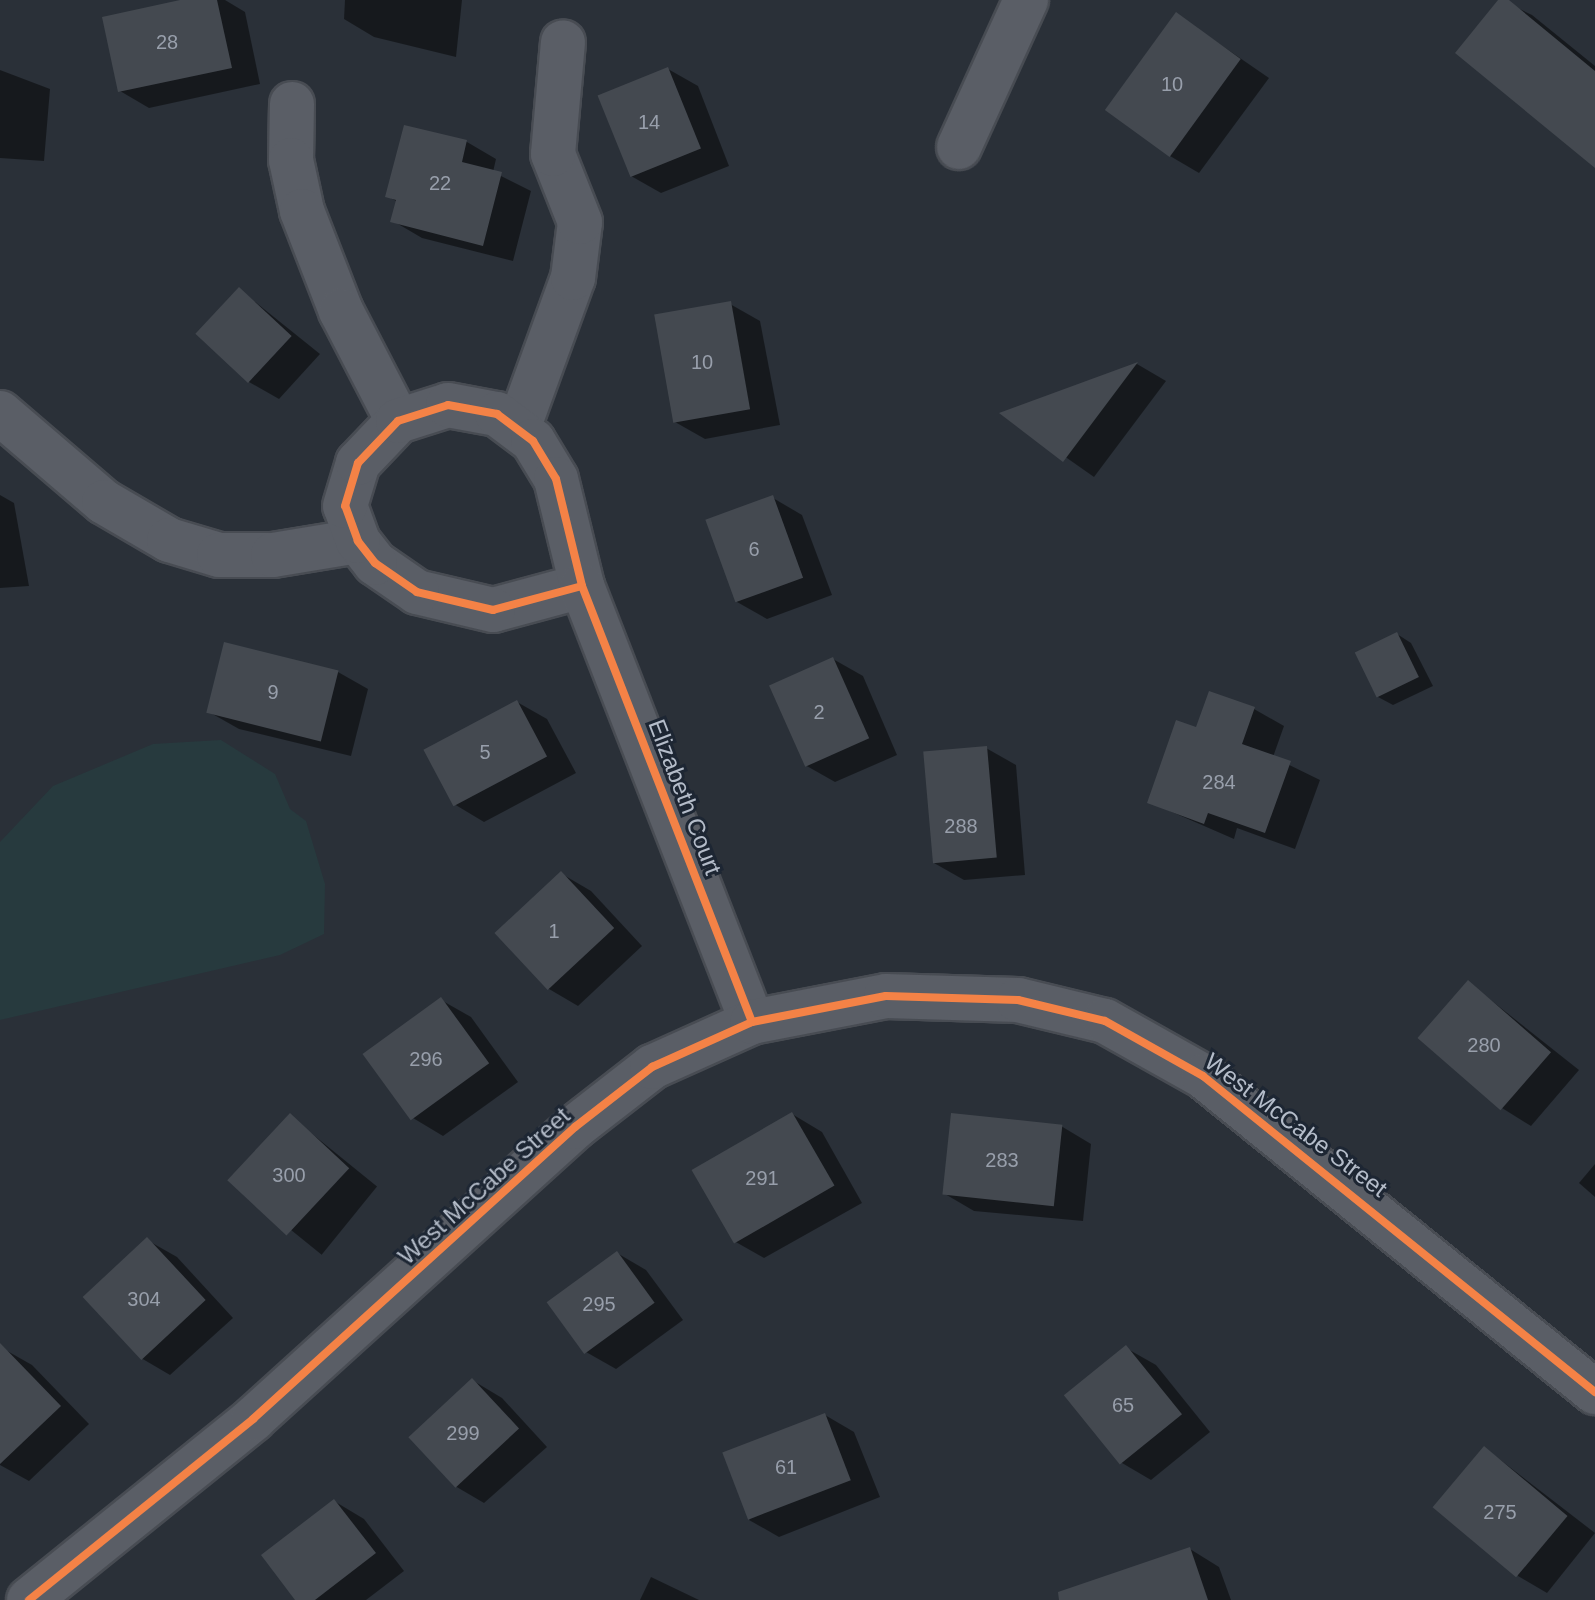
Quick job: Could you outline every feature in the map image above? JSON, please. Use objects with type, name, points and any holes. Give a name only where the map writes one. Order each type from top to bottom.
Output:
[{"type":"street","points":[[959,147],[1026,0]]},
{"type":"street","points":[[563,42],[553,154],[580,222],[573,278],[519,426],[473,406],[448,405],[398,421],[368,447],[352,476],[345,506],[358,541],[394,580],[466,608],[519,608],[582,586]]},
{"type":"street","points":[[292,104],[291,160],[302,211],[341,311],[398,421]]},
{"type":"street","points":[[0,413],[104,502],[169,540],[219,555],[273,555],[358,541]]},
{"type":"street","name":"Elizabeth Court","points":[[519,426],[556,479],[582,586],[752,1022]]},
{"type":"street","name":"West McCabe Street","points":[[29,1600],[344,1341],[575,1127],[652,1067],[752,1022],[886,996],[1018,1000],[1105,1021],[1203,1076],[1595,1392]]},
{"type":"green space","points":[[221,740],[275,774],[290,809],[306,821],[325,884],[324,934],[280,955],[0,1020],[0,842],[53,786],[153,744]]},
{"type":"building","points":[[180,0],[217,0],[232,68],[118,92],[102,17]]},
{"type":"building","points":[[1498,0],[1509,0],[1595,71],[1595,168],[1455,53]]},
{"type":"building","points":[[1176,12],[1241,59],[1170,157],[1105,110]]},
{"type":"building","points":[[668,67],[701,149],[630,177],[598,95]]},
{"type":"building","points":[[404,125],[467,140],[462,162],[502,172],[483,246],[390,222],[396,200],[385,197]]},
{"type":"building","points":[[239,287],[292,336],[248,383],[195,334]]},
{"type":"building","points":[[731,301],[750,409],[673,423],[654,315]]},
{"type":"building","points":[[1138,362],[1063,462],[999,413]]},
{"type":"building","points":[[773,495],[803,578],[735,602],[705,520]]},
{"type":"building","points":[[1397,632],[1419,677],[1377,698],[1355,653]]},
{"type":"building","points":[[224,642],[338,671],[321,741],[206,713]]},
{"type":"building","points":[[833,657],[869,738],[805,767],[769,685]]},
{"type":"building","points":[[1209,691],[1255,707],[1242,744],[1291,761],[1265,833],[1208,813],[1204,824],[1147,803],[1176,720],[1196,727]]},
{"type":"building","points":[[517,700],[547,757],[453,806],[423,750]]},
{"type":"building","points":[[987,746],[997,858],[933,863],[923,752]]},
{"type":"building","points":[[561,871],[614,928],[548,990],[494,933]]},
{"type":"building","points":[[1468,980],[1551,1052],[1501,1110],[1417,1038]]},
{"type":"building","points":[[441,997],[489,1063],[411,1120],[363,1054]]},
{"type":"building","points":[[792,1112],[834,1186],[734,1244],[692,1170]]},
{"type":"building","points":[[290,1113],[349,1168],[286,1236],[227,1180]]},
{"type":"building","points":[[951,1113],[1062,1125],[1054,1206],[942,1195]]},
{"type":"building","points":[[147,1237],[206,1300],[141,1360],[83,1297]]},
{"type":"building","points":[[617,1251],[655,1303],[584,1354],[547,1302]]},
{"type":"building","points":[[0,1343],[61,1406],[0,1464]]},
{"type":"building","points":[[1126,1345],[1182,1414],[1120,1465],[1064,1395]]},
{"type":"building","points":[[472,1378],[519,1428],[455,1488],[408,1437]]},
{"type":"building","points":[[825,1413],[851,1480],[748,1520],[722,1452]]},
{"type":"building","points":[[1484,1446],[1567,1516],[1516,1577],[1433,1507]]},
{"type":"building","points":[[334,1499],[376,1553],[315,1600],[295,1600],[261,1555]]},
{"type":"building","points":[[1190,1547],[1208,1600],[1059,1600],[1058,1592]]},
{"type":"cycle path","points":[[582,586],[493,610],[417,592],[375,563],[358,541],[345,506],[358,463],[398,421],[448,405],[497,414],[533,441],[556,479],[582,586],[752,1022]]},
{"type":"cycle path","points":[[29,1600],[253,1419],[575,1127],[652,1067],[752,1022],[886,996],[1018,1000],[1105,1021],[1203,1076],[1595,1392]]}]
